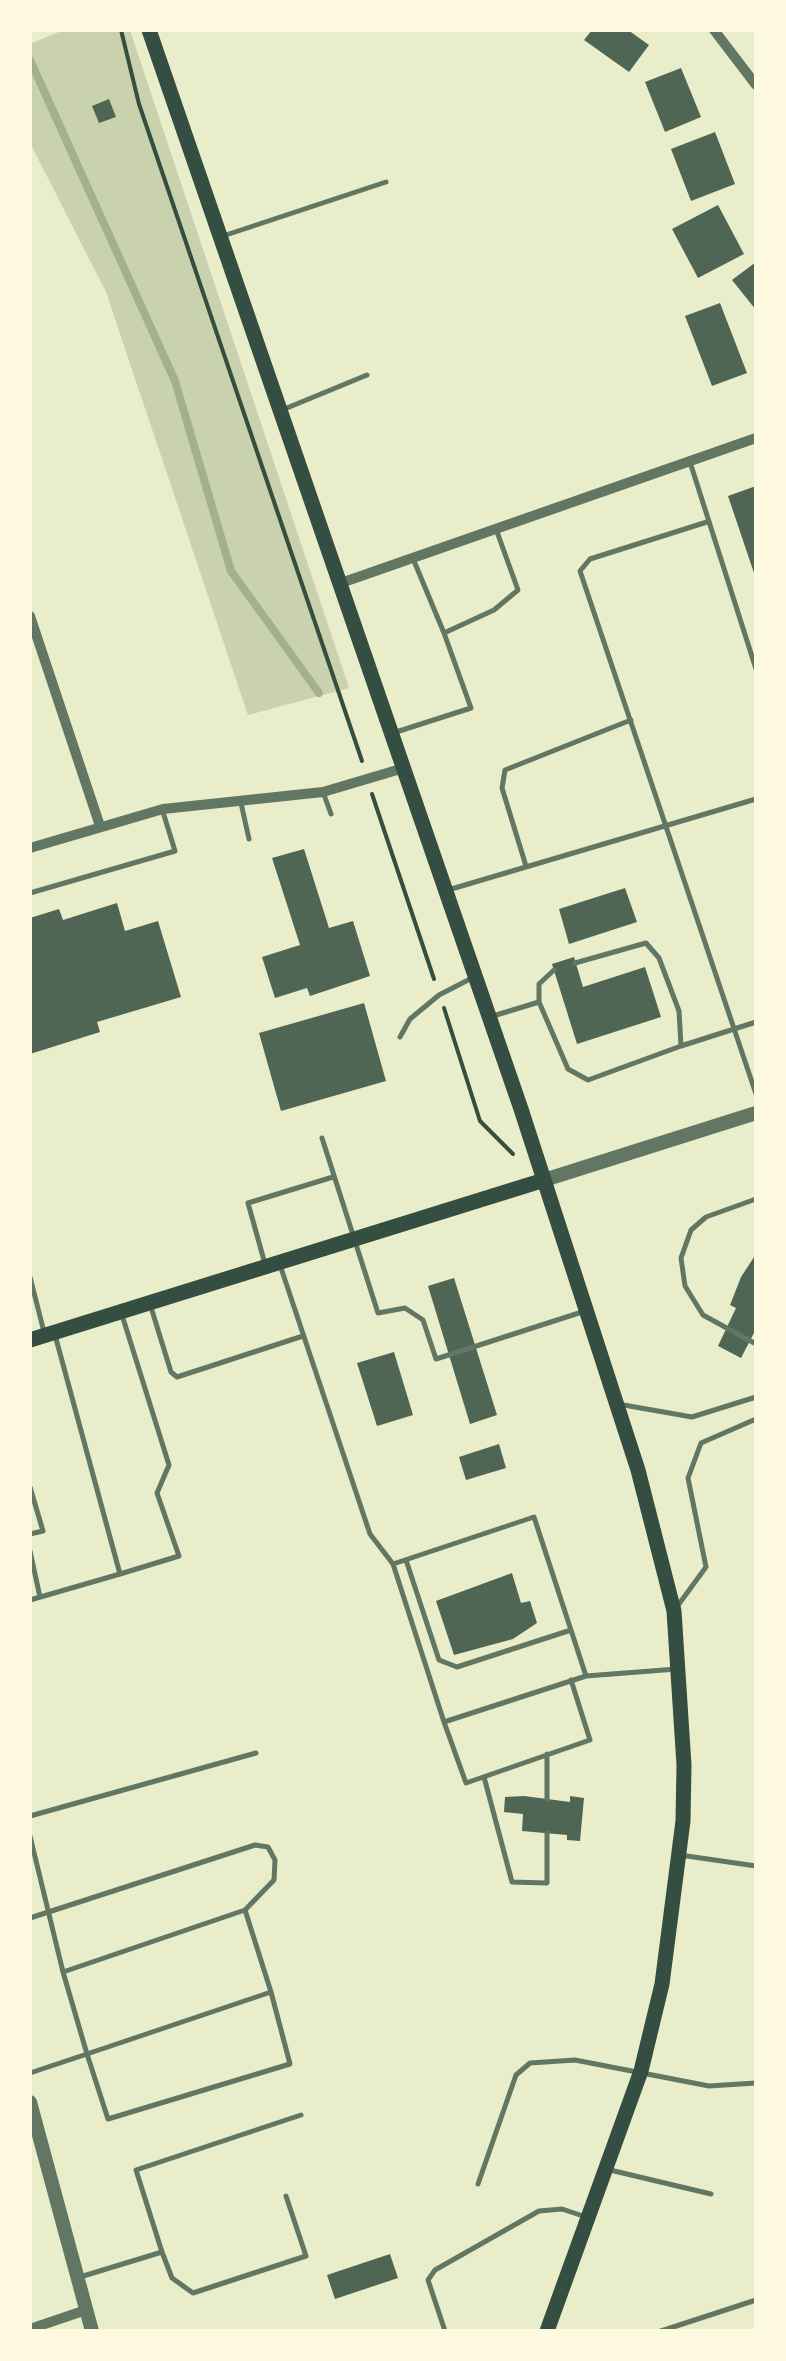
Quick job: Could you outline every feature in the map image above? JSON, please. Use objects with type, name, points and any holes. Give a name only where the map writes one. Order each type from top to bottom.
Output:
[{"type":"main road","points":[[149,30],[490,1016],[638,1470],[674,1611],[684,1765],[680,1855],[662,1984],[641,2071],[547,2331]]},
{"type":"main road","points":[[43,1335],[541,1182]]},
{"type":"street","points":[[714,30],[754,76]]},
{"type":"street","points":[[341,583],[756,438]]},
{"type":"street","points":[[30,616],[100,826]]},
{"type":"street","points":[[30,848],[162,809],[324,792],[404,768]]},
{"type":"street","points":[[541,1182],[756,1113]]},
{"type":"street","points":[[30,2102],[92,2331]]},
{"type":"street","points":[[30,2330],[86,2310]]},
{"type":"lane","points":[[219,237],[386,182]]},
{"type":"lane","points":[[279,411],[366,375]]},
{"type":"lane","points":[[690,462],[756,669]]},
{"type":"lane","points":[[707,522],[590,559],[580,572],[756,1094]]},
{"type":"lane","points":[[444,633],[494,610],[518,590],[496,529]]},
{"type":"lane","points":[[392,734],[471,708],[413,558]]},
{"type":"lane","points":[[526,866],[502,788],[505,770],[631,720]]},
{"type":"lane","points":[[324,792],[331,814]]},
{"type":"lane","points":[[445,891],[756,800]]},
{"type":"lane","points":[[240,801],[249,840]]},
{"type":"lane","points":[[30,893],[174,852],[162,809]]},
{"type":"lane","points":[[575,962],[646,943],[658,958],[679,1011],[681,1046]]},
{"type":"lane","points":[[554,970],[539,984],[539,1002],[568,1069],[588,1080],[756,1022]]},
{"type":"lane","points":[[400,1037],[410,1019],[440,995],[476,976]]},
{"type":"lane","points":[[490,1016],[539,1002]]},
{"type":"lane","points":[[322,1138],[378,1313],[405,1308],[422,1320],[436,1359],[585,1311]]},
{"type":"lane","points":[[333,1177],[248,1203],[304,1336],[370,1534],[393,1564],[466,1783],[590,1740],[571,1680]]},
{"type":"lane","points":[[756,1199],[706,1217],[690,1230],[681,1258],[685,1286],[703,1315],[756,1344]]},
{"type":"lane","points":[[30,1277],[43,1335],[120,1574]]},
{"type":"lane","points":[[149,1302],[171,1372],[177,1377],[304,1336]]},
{"type":"lane","points":[[30,1600],[179,1556],[157,1493],[169,1465],[121,1311]]},
{"type":"lane","points":[[616,1404],[692,1417],[756,1397]]},
{"type":"lane","points":[[674,1611],[706,1566],[688,1478],[702,1443],[718,1432],[756,1419]]},
{"type":"lane","points":[[30,1487],[43,1531],[30,1534]]},
{"type":"lane","points":[[393,1564],[534,1517],[586,1676]]},
{"type":"lane","points":[[30,1551],[40,1597]]},
{"type":"lane","points":[[406,1560],[439,1660],[457,1667],[571,1630]]},
{"type":"lane","points":[[444,1722],[586,1676],[680,1669]]},
{"type":"lane","points":[[30,1816],[256,1754]]},
{"type":"lane","points":[[546,1754],[547,1799]]},
{"type":"lane","points":[[484,1777],[512,1882],[548,1883],[547,1833]]},
{"type":"lane","points":[[30,1836],[64,1972],[108,2118],[290,2064],[245,1910]]},
{"type":"lane","points":[[30,1918],[255,1845],[268,1848],[275,1860],[274,1880],[245,1910],[64,1972]]},
{"type":"lane","points":[[680,1855],[756,1866]]},
{"type":"lane","points":[[30,2073],[271,1992]]},
{"type":"lane","points":[[478,2184],[516,2074],[530,2064],[574,2060],[709,2086],[756,2083]]},
{"type":"lane","points":[[286,2196],[306,2256],[193,2293],[172,2278],[136,2170],[301,2114]]},
{"type":"lane","points":[[606,2169],[711,2194]]},
{"type":"lane","points":[[445,2331],[428,2280],[435,2270],[539,2211],[562,2209],[589,2218]]},
{"type":"lane","points":[[77,2278],[162,2252]]},
{"type":"lane","points":[[661,2331],[756,2300]]},
{"type":"path","points":[[121,30],[139,104],[480,1121],[517,1157]]},
{"type":"green space","points":[[64,30],[130,30],[349,688],[248,715],[106,292],[30,143],[30,44]]},
{"type":"building","points":[[592,30],[628,30],[649,45],[629,72],[584,40]]},
{"type":"building","points":[[681,68],[701,117],[665,132],[645,82]]},
{"type":"building","points":[[109,99],[116,117],[99,123],[92,106]]},
{"type":"building","points":[[715,132],[735,184],[691,201],[671,149]]},
{"type":"building","points":[[718,205],[744,254],[698,278],[672,229]]},
{"type":"building","points":[[756,262],[756,310],[732,280]]},
{"type":"building","points":[[720,303],[747,373],[712,386],[685,316]]},
{"type":"building","points":[[756,486],[756,576],[755,576],[728,496]]},
{"type":"building","points":[[304,849],[329,928],[353,921],[370,976],[310,996],[307,988],[275,998],[262,957],[300,945],[272,858]]},
{"type":"building","points":[[625,888],[637,922],[569,944],[559,909]]},
{"type":"building","points":[[117,903],[125,931],[158,921],[181,997],[97,1022],[100,1032],[30,1054],[30,918],[59,909],[63,920]]},
{"type":"building","points":[[574,957],[583,987],[645,967],[661,1017],[577,1044],[552,964]]},
{"type":"building","points":[[364,1003],[386,1081],[281,1111],[259,1033]]},
{"type":"building","points":[[756,1254],[756,1329],[741,1358],[718,1346],[736,1308],[730,1305],[741,1277]]},
{"type":"building","points":[[454,1278],[497,1415],[470,1424],[428,1286]]},
{"type":"building","points":[[394,1352],[413,1415],[377,1426],[357,1363]]},
{"type":"building","points":[[499,1444],[506,1468],[466,1480],[459,1457]]},
{"type":"building","points":[[512,1573],[521,1603],[530,1601],[537,1623],[513,1639],[454,1655],[436,1601]]},
{"type":"building","points":[[570,1796],[584,1798],[580,1841],[567,1840],[567,1835],[522,1831],[523,1814],[504,1812],[505,1797],[570,1802]]},
{"type":"building","points":[[390,2254],[398,2278],[335,2299],[327,2275]]},
{"type":"waterway","points":[[30,60],[175,381],[231,571],[319,693]]}]
